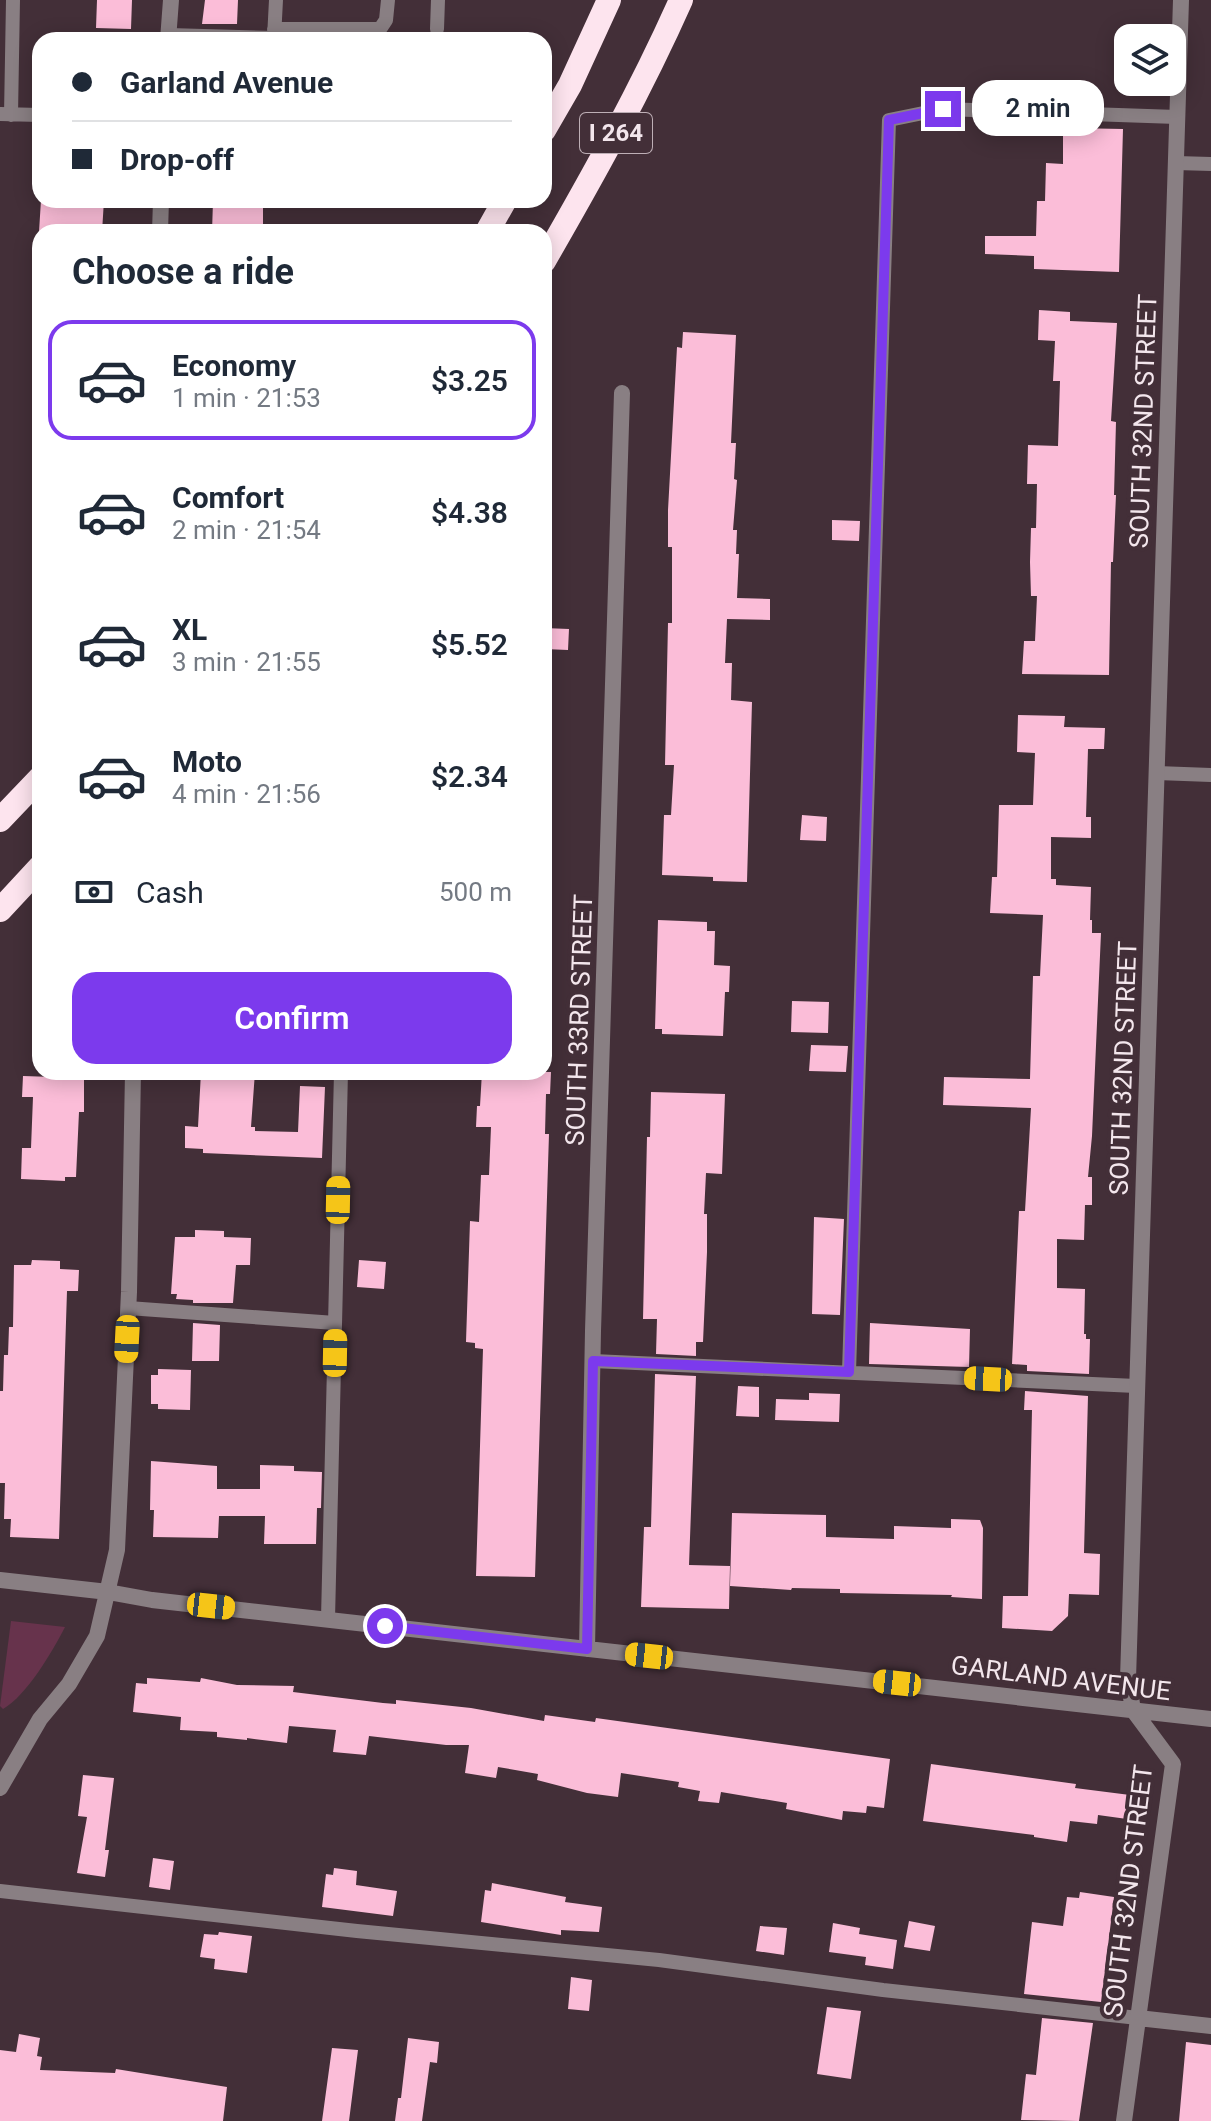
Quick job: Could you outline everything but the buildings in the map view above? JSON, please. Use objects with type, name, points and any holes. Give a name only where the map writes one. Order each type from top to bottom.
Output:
[{"type":"highway","name":"I 264","points":[[552,116],[570,85],[609,0]]},
{"type":"highway","name":"I 264","points":[[552,247],[599,166],[681,0]]},
{"type":"highway","points":[[0,820],[32,786]]},
{"type":"highway","points":[[0,910],[32,876]]},
{"type":"street","points":[[168,32],[171,0]]},
{"type":"street","name":"SOUTH 32ND STREET","points":[[1124,2121],[1173,1764],[1133,1710],[1128,1679],[1181,0]]},
{"type":"street","name":"SOUTH 33RD STREET","points":[[587,1649],[622,393]]},
{"type":"street","points":[[0,1788],[40,1719],[69,1684],[97,1636],[117,1550],[128,1308],[133,1080]]},
{"type":"street","name":"GARLAND AVENUE","points":[[0,1582],[1211,1719]]},
{"type":"street","points":[[1138,2018],[1211,2026]]},
{"type":"lane","points":[[13,0],[6,114],[32,115]]},
{"type":"lane","points":[[276,0],[274,29],[380,29],[386,20],[388,0]]},
{"type":"lane","points":[[437,29],[438,0]]},
{"type":"lane","points":[[849,1372],[889,120],[943,109],[1177,117]]},
{"type":"lane","points":[[1176,163],[1211,164]]},
{"type":"lane","points":[[1157,773],[1211,775]]},
{"type":"lane","points":[[328,1619],[341,1080]]},
{"type":"lane","points":[[128,1308],[335,1323]]},
{"type":"lane","points":[[593,1361],[1136,1386]]},
{"type":"lane","points":[[0,1891],[328,1928],[659,1960],[883,1990],[1138,2018]]},
{"type":"shaded area","points":[[11,1621],[65,1627],[30,1683],[3,1709],[0,1706]]},
{"type":"route","points":[[385,1626],[587,1649],[593,1361],[849,1372],[889,120],[943,109]]}]
